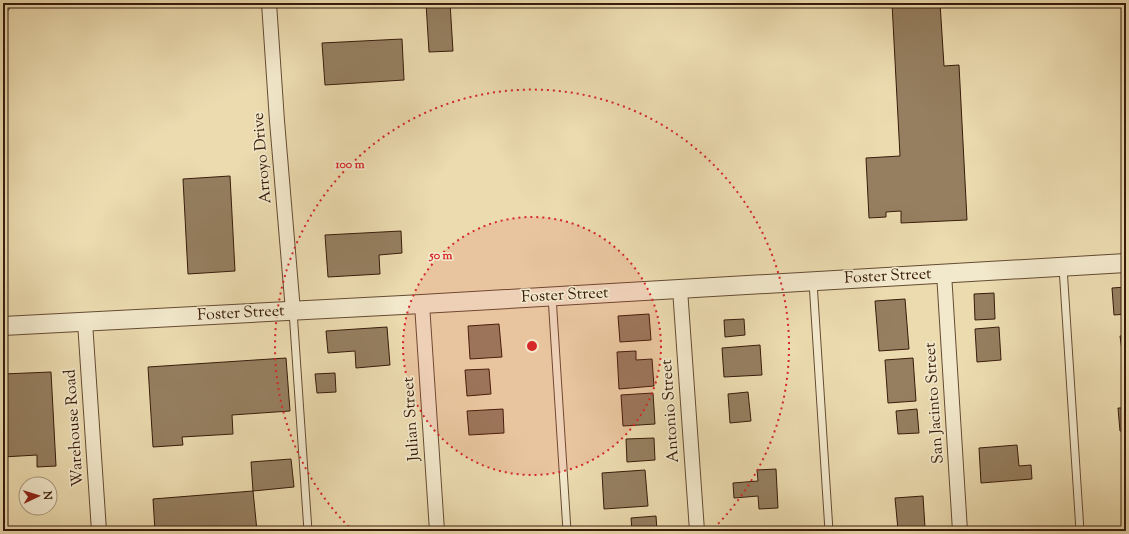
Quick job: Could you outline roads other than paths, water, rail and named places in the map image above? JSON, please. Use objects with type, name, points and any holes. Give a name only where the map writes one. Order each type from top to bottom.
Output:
[{"type":"street","name":"Arroyo Drive","points":[[269,3],[292,311]]},
{"type":"street","name":"Foster Street","points":[[3,326],[422,304],[1126,263]]},
{"type":"street","name":"San Jacinto Street","points":[[944,273],[960,531]]},
{"type":"street","name":"Antonio Street","points":[[680,289],[696,531]]},
{"type":"street","name":"Julian Street","points":[[422,304],[437,531]]},
{"type":"street","name":"Warehouse Road","points":[[85,322],[99,531]]},
{"type":"lane","points":[[1063,266],[1080,531]]},
{"type":"lane","points":[[813,281],[829,531]]},
{"type":"lane","points":[[552,296],[567,531]]},
{"type":"lane","points":[[292,311],[308,531]]}]
